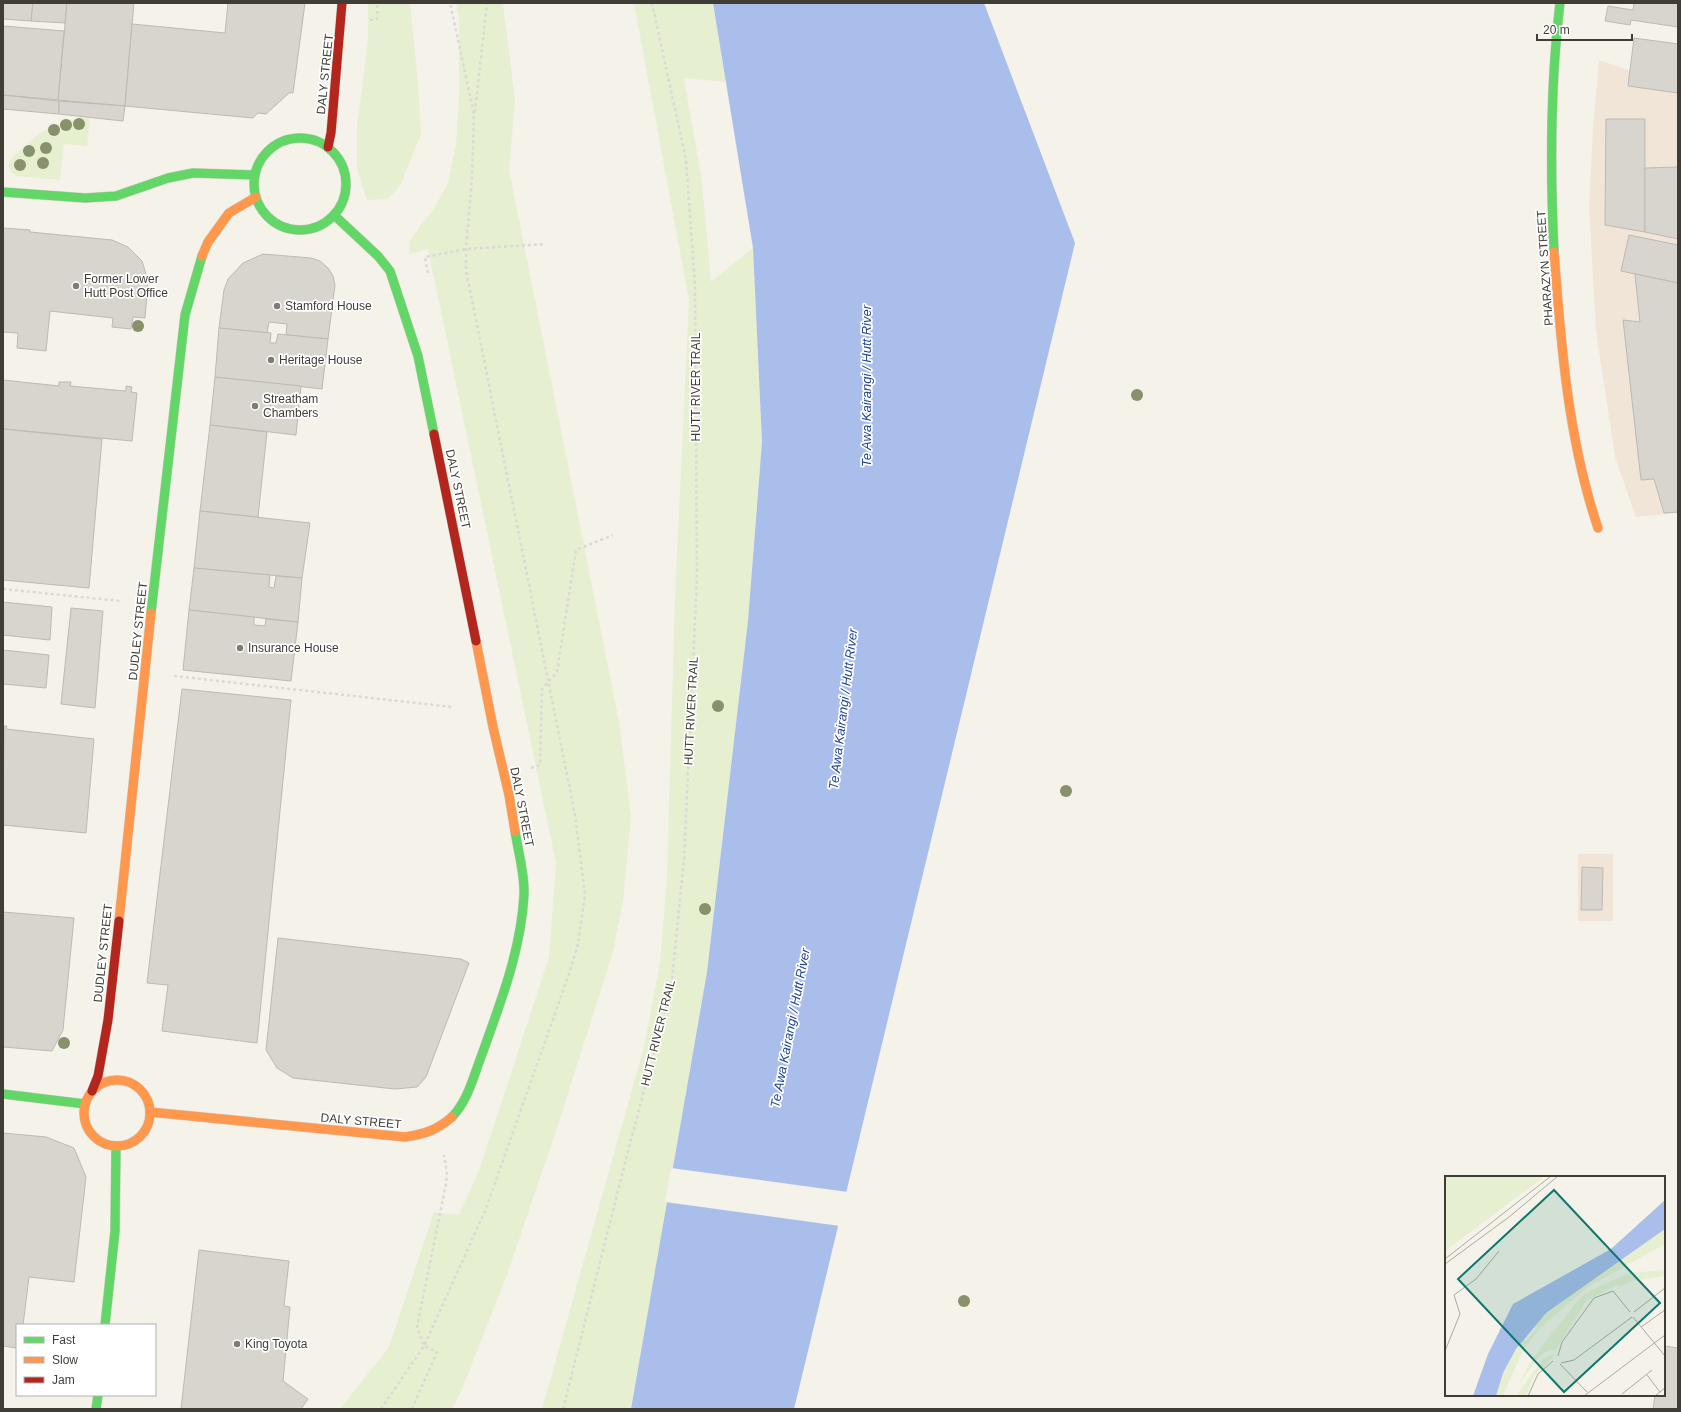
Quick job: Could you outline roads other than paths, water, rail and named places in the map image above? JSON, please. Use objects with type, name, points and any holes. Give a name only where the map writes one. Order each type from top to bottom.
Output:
[{"type":"main road","name":"DALY STREET","points":[[328,147],[331,133],[342,3]]},
{"type":"main road","name":"PHARAZYN STREET","points":[[1560,3],[1552,80],[1551,137],[1557,289],[1571,417],[1580,464],[1598,528]]},
{"type":"main road","points":[[298,138],[314,140],[328,147],[343,167],[346,179],[345,192],[341,204],[334,215],[324,223],[311,228],[297,230],[283,227],[272,220],[262,210],[256,197],[254,186],[255,175],[260,161],[271,149],[284,141],[298,138]]},
{"type":"main road","points":[[3,192],[93,197],[116,196],[168,178],[193,173],[255,175]]},
{"type":"main road","name":"DUDLEY STREET","points":[[92,1091],[98,1076],[108,1020],[185,315],[201,258],[208,242],[229,213],[256,197]]},
{"type":"main road","name":"DALY STREET","points":[[150,1112],[405,1137],[421,1135],[440,1127],[453,1116],[464,1102],[490,1032],[516,952],[520,933],[524,893],[509,796],[492,727],[457,542],[418,356],[390,271],[378,256],[334,215]]},
{"type":"main road","points":[[111,1081],[125,1081],[138,1087],[146,1099],[150,1112],[147,1125],[140,1136],[129,1144],[116,1146],[103,1143],[90,1131],[84,1119],[85,1104],[92,1091],[98,1086],[111,1081]]},
{"type":"main road","points":[[3,1094],[85,1104]]},
{"type":"main road","points":[[105,1324],[115,1232],[116,1146]]},
{"type":"main road","points":[[96,1409],[98,1396]]},
{"type":"water","name":"Te Awa Kairangi / Hutt River","points":[[713,3],[984,3],[1075,243],[794,1409],[631,1409],[707,972],[748,621],[762,442],[753,248]]},
{"type":"place","name":"Former Lower Hutt Post Office","points":[[76,286]]},
{"type":"place","name":"Stamford House","points":[[277,306]]},
{"type":"place","name":"Heritage House","points":[[271,360]]},
{"type":"place","name":"Streatham Chambers","points":[[255,406]]},
{"type":"place","name":"Insurance House","points":[[240,648]]},
{"type":"place","name":"King Toyota","points":[[237,1344]]}]
